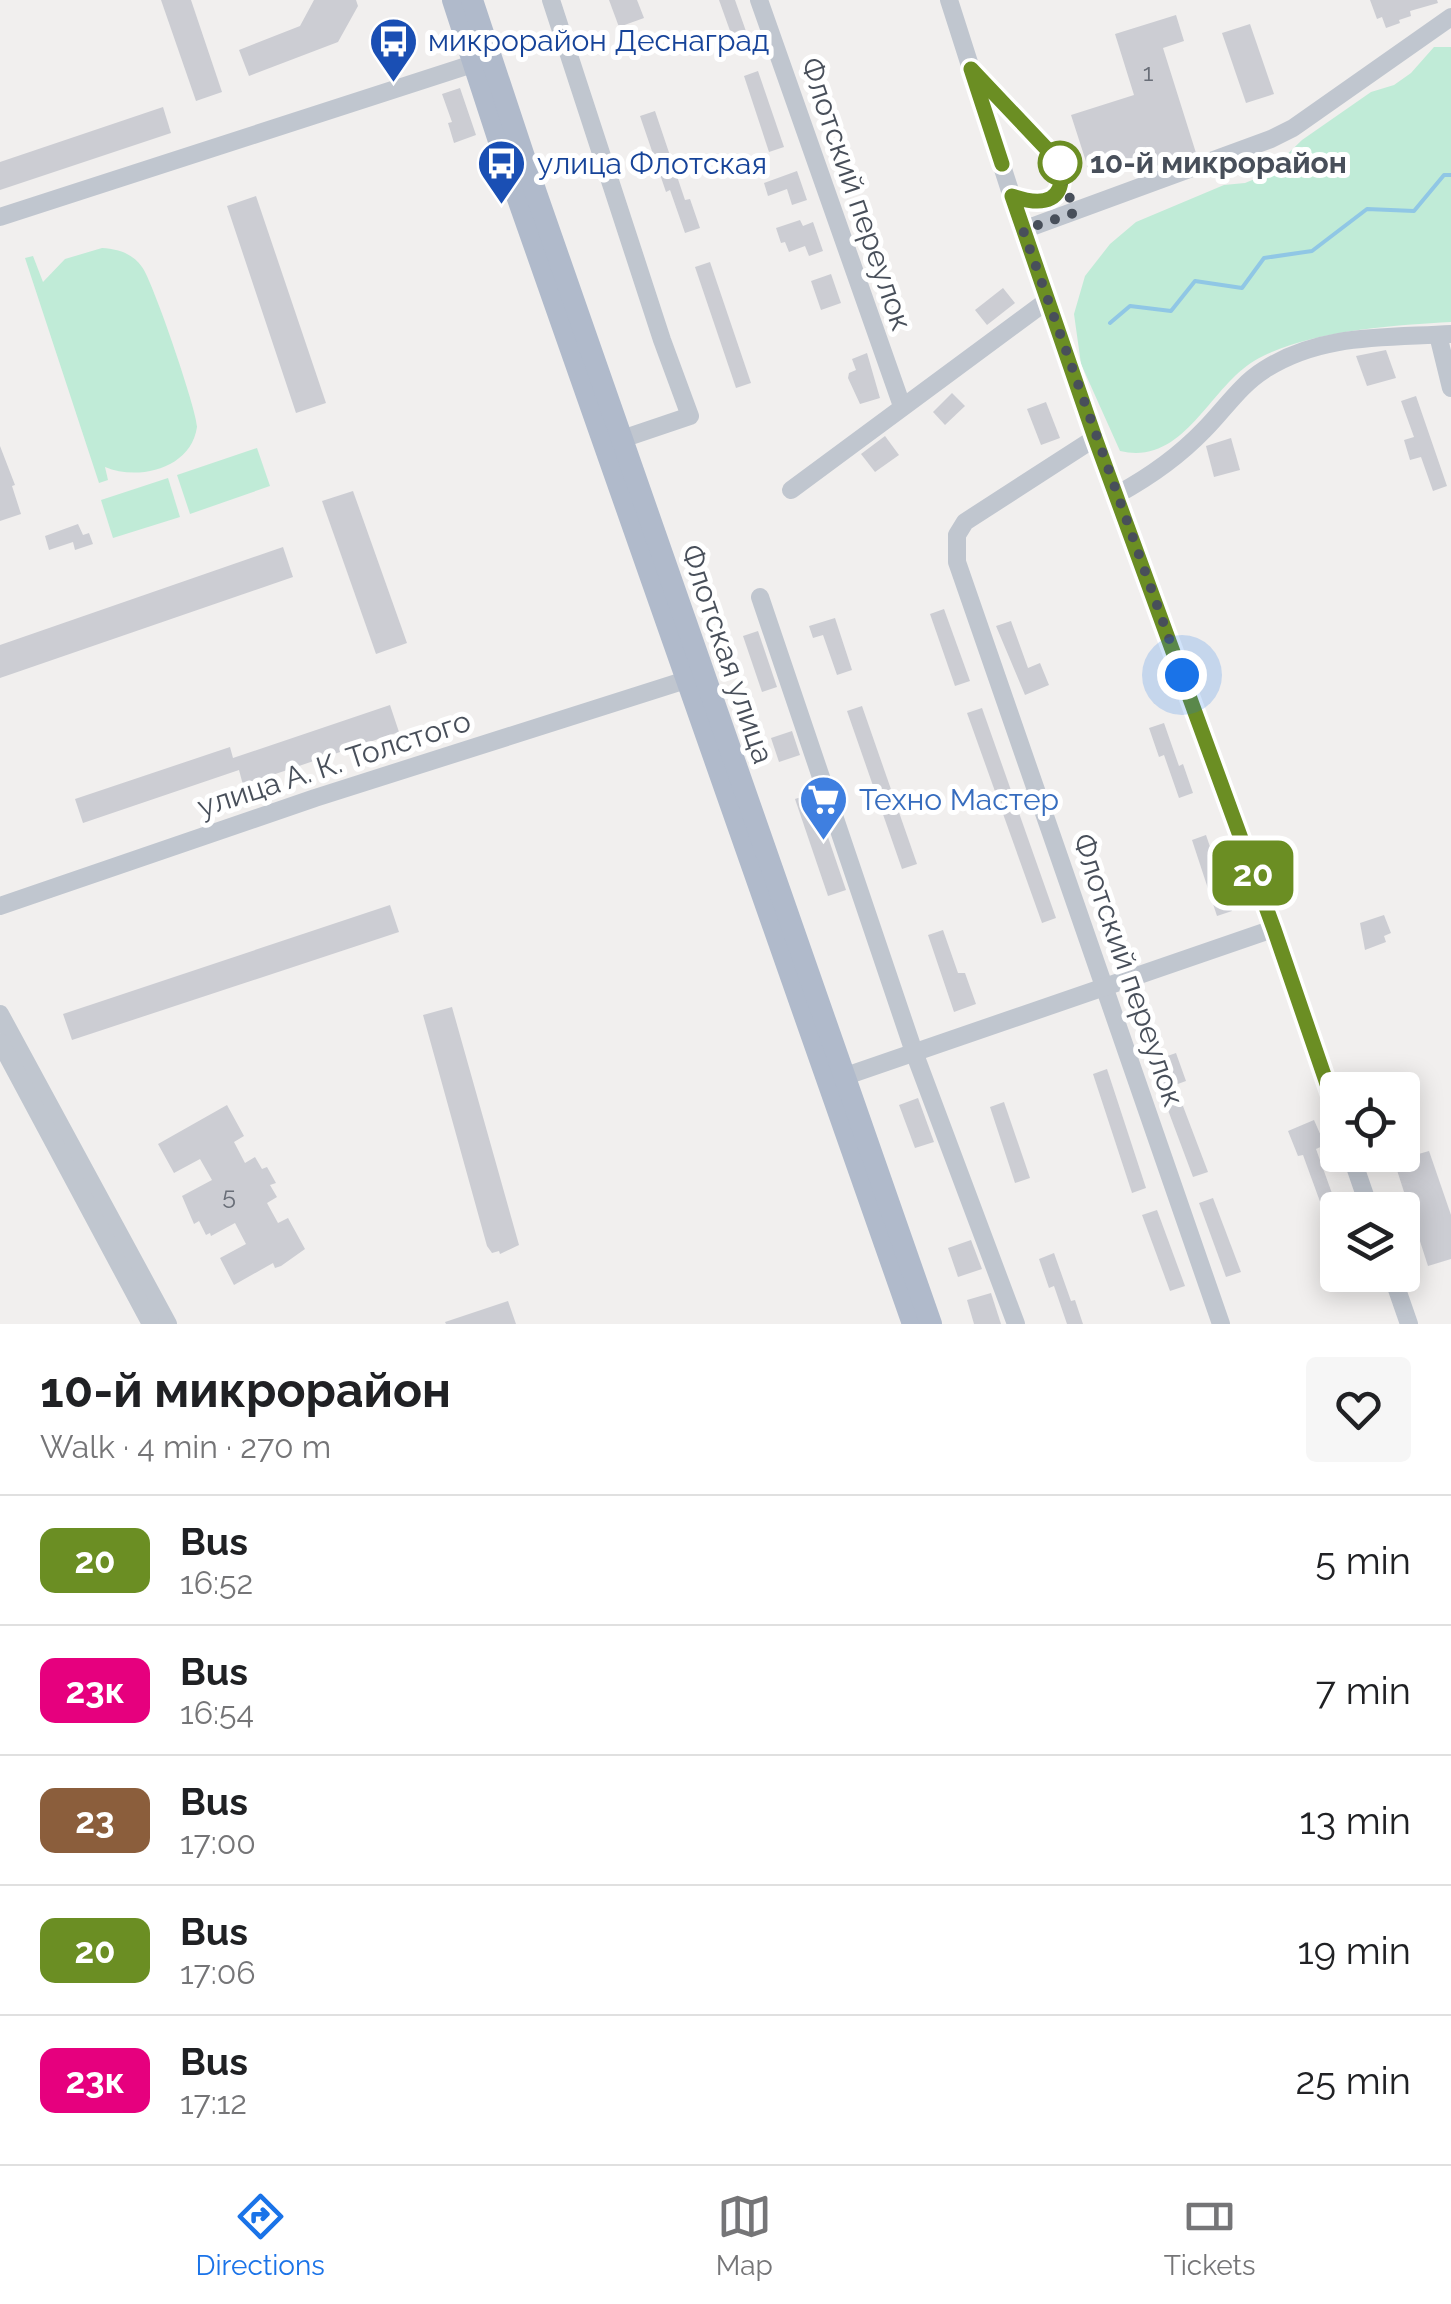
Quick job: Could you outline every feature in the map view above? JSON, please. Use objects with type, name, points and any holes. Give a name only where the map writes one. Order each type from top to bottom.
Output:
[{"type":"main road","name":"Флотская улица","points":[[470,1],[482,61],[686,680],[913,1324]]},
{"type":"main road","name":"Флотская улица","points":[[482,61],[622,439],[930,1324]]},
{"type":"street","points":[[550,0],[690,416],[622,439]]},
{"type":"street","points":[[949,0],[1095,438],[1323,1072]]},
{"type":"street","name":"Флотский переулок","points":[[761,1],[902,406]]},
{"type":"street","points":[[1023,230],[1271,139],[1293,128],[1451,16]]},
{"type":"street","points":[[0,218],[482,61]]},
{"type":"street","points":[[791,490],[1048,300]]},
{"type":"street","points":[[1118,494],[1180,455],[1246,383],[1294,353],[1349,340],[1399,334],[1444,335],[1451,388]]},
{"type":"street","name":"Флотский переулок","points":[[1095,438],[965,522],[957,534],[957,562],[1220,1324]]},
{"type":"street","name":"Флотская улица","points":[[760,597],[914,1052],[1016,1324]]},
{"type":"street","name":"улица А. К. Толстого","points":[[0,906],[278,810],[686,680]]},
{"type":"street","points":[[843,1077],[1274,929]]},
{"type":"street","points":[[0,1014],[168,1324]]},
{"type":"street","points":[[0,1042],[152,1324]]},
{"type":"street","points":[[1398,1292],[1409,1324]]},
{"type":"green space","points":[[1434,47],[1451,47],[1451,322],[1350,331],[1275,351],[1238,374],[1194,422],[1161,447],[1142,453],[1120,451],[1081,364],[1074,314],[1085,276],[1110,244],[1136,222],[1224,185],[1245,183],[1267,174],[1302,140],[1371,92],[1394,85],[1411,73]]},
{"type":"green space","points":[[102,248],[129,255],[142,267],[183,373],[197,427],[193,441],[174,462],[147,472],[105,467],[108,480],[99,483],[25,258],[33,256],[43,282],[65,259]]},
{"type":"green space","points":[[257,448],[270,486],[190,514],[177,475]]},
{"type":"green space","points":[[168,478],[180,517],[113,538],[101,500]]},
{"type":"building","points":[[161,0],[191,0],[222,92],[196,101]]},
{"type":"building","points":[[314,0],[356,0],[358,6],[338,42],[249,76],[239,50],[300,26]]},
{"type":"building","points":[[609,0],[637,0],[644,18],[619,27]]},
{"type":"building","points":[[719,0],[735,0],[748,37],[734,42]]},
{"type":"building","points":[[1370,0],[1438,3],[1410,11],[1411,16],[1386,28],[1382,17],[1377,19]]},
{"type":"building","points":[[1176,15],[1184,41],[1163,48],[1196,153],[1134,173],[1130,162],[1090,174],[1071,115],[1134,95],[1115,34]]},
{"type":"building","points":[[1250,24],[1274,94],[1246,103],[1222,33]]},
{"type":"building","points":[[758,71],[784,147],[769,152],[744,76]]},
{"type":"building","points":[[460,88],[476,135],[454,143],[448,123],[452,122],[442,94]]},
{"type":"building","points":[[163,107],[171,133],[0,190],[0,162]]},
{"type":"building","points":[[655,111],[685,200],[690,199],[700,228],[685,233],[670,190],[666,192],[640,116]]},
{"type":"building","points":[[797,171],[807,200],[792,205],[787,189],[768,196],[764,183]]},
{"type":"building","points":[[256,196],[326,403],[296,413],[227,206]]},
{"type":"building","points":[[800,220],[803,226],[813,222],[823,251],[809,256],[805,246],[789,252],[785,242],[781,243],[776,228]]},
{"type":"building","points":[[882,255],[904,320],[890,325],[867,260]]},
{"type":"building","points":[[710,262],[751,383],[736,388],[695,267]]},
{"type":"building","points":[[831,274],[841,303],[821,310],[811,281]]},
{"type":"building","points":[[1003,288],[1015,303],[987,325],[975,310]]},
{"type":"building","points":[[1386,350],[1396,378],[1367,386],[1356,356]]},
{"type":"building","points":[[867,353],[880,398],[860,404],[848,378],[856,370],[852,359]]},
{"type":"building","points":[[952,393],[965,406],[945,425],[933,412]]},
{"type":"building","points":[[1416,396],[1447,486],[1433,491],[1421,457],[1410,460],[1404,440],[1414,437],[1401,401]]},
{"type":"building","points":[[1046,402],[1060,438],[1041,445],[1027,409]]},
{"type":"building","points":[[885,436],[899,455],[875,472],[861,454]]},
{"type":"building","points":[[1231,438],[1240,470],[1214,477],[1206,446]]},
{"type":"building","points":[[0,446],[21,514],[0,521]]},
{"type":"building","points":[[353,491],[407,643],[376,654],[322,501]]},
{"type":"building","points":[[78,524],[83,535],[89,533],[93,544],[75,550],[73,542],[49,550],[45,536]]},
{"type":"building","points":[[283,547],[293,577],[0,678],[0,645]]},
{"type":"building","points":[[944,609],[970,681],[955,686],[930,614]]},
{"type":"building","points":[[835,618],[852,670],[837,675],[823,635],[813,638],[809,626]]},
{"type":"building","points":[[1011,621],[1028,668],[1040,663],[1049,685],[1025,695],[996,626]]},
{"type":"building","points":[[758,631],[777,687],[762,692],[743,636]]},
{"type":"building","points":[[390,705],[399,732],[243,785],[239,770],[83,823],[75,799],[230,747],[233,758]]},
{"type":"building","points":[[862,706],[917,864],[902,869],[847,711]]},
{"type":"building","points":[[982,708],[1056,918],[1042,923],[967,713]]},
{"type":"building","points":[[1164,723],[1193,793],[1179,798],[1164,755],[1159,757],[1149,728]]},
{"type":"building","points":[[792,731],[800,755],[779,762],[771,738]]},
{"type":"building","name":"Техно Мастер","points":[[813,793],[846,890],[828,896],[795,799]]},
{"type":"building","points":[[1206,835],[1232,911],[1217,916],[1192,840]]},
{"type":"building","points":[[390,905],[399,932],[72,1040],[63,1014]]},
{"type":"building","points":[[1384,915],[1391,933],[1384,936],[1386,942],[1365,950],[1360,923]]},
{"type":"building","points":[[943,930],[958,973],[965,973],[976,1004],[954,1012],[928,935]]},
{"type":"building","points":[[452,1007],[519,1245],[500,1254],[492,1253],[487,1246],[423,1015]]},
{"type":"building","points":[[1176,1053],[1186,1081],[1175,1085],[1208,1172],[1193,1177],[1150,1062]]},
{"type":"building","points":[[1107,1069],[1146,1188],[1132,1193],[1093,1074]]},
{"type":"building","points":[[918,1098],[934,1142],[915,1148],[899,1105]]},
{"type":"building","points":[[1004,1102],[1030,1178],[1015,1183],[990,1107]]},
{"type":"building","points":[[227,1105],[244,1136],[234,1142],[245,1163],[255,1157],[262,1169],[267,1167],[276,1183],[270,1185],[277,1197],[267,1203],[278,1223],[288,1218],[305,1249],[281,1266],[275,1268],[273,1263],[234,1285],[220,1258],[246,1244],[235,1223],[206,1235],[199,1221],[194,1224],[182,1196],[212,1180],[200,1159],[174,1173],[158,1144]]},
{"type":"building","points":[[1314,1120],[1320,1134],[1320,1147],[1316,1149],[1320,1172],[1324,1172],[1332,1192],[1320,1192],[1320,1202],[1303,1155],[1298,1156],[1288,1131]]},
{"type":"building","points":[[1429,1151],[1451,1215],[1451,1259],[1428,1266],[1420,1241],[1420,1192],[1404,1192],[1398,1172],[1420,1172],[1420,1154]]},
{"type":"building","points":[[1213,1198],[1241,1272],[1226,1277],[1199,1203]]},
{"type":"building","points":[[1157,1210],[1185,1286],[1170,1291],[1142,1215]]},
{"type":"building","points":[[971,1240],[982,1269],[958,1277],[948,1248]]},
{"type":"building","points":[[1054,1253],[1083,1324],[1067,1324],[1054,1286],[1049,1288],[1039,1259]]},
{"type":"building","points":[[991,1293],[1001,1324],[974,1324],[967,1300]]},
{"type":"building","points":[[508,1301],[516,1324],[445,1322]]},
{"type":"waterway","points":[[1110,323],[1130,306],[1171,311],[1195,281],[1242,288],[1264,258],[1312,251],[1367,209],[1414,211],[1444,175],[1451,175]]},
{"type":"bus line","name":"20","points":[[1002,164],[971,69],[1060,163],[1063,179],[1058,192],[1049,200],[1032,203],[1012,196],[1323,1072]]},
{"type":"place","name":"микрорайон Деснаград","points":[[393,84]]},
{"type":"place","name":"10-й микрорайон","points":[[1060,163]]},
{"type":"place","name":"улица Флотская","points":[[502,206]]},
{"type":"place","name":"Техно Мастер","points":[[824,842]]},
{"type":"route","points":[[1060,163],[1074,213],[1023,230],[1182,675]]}]
